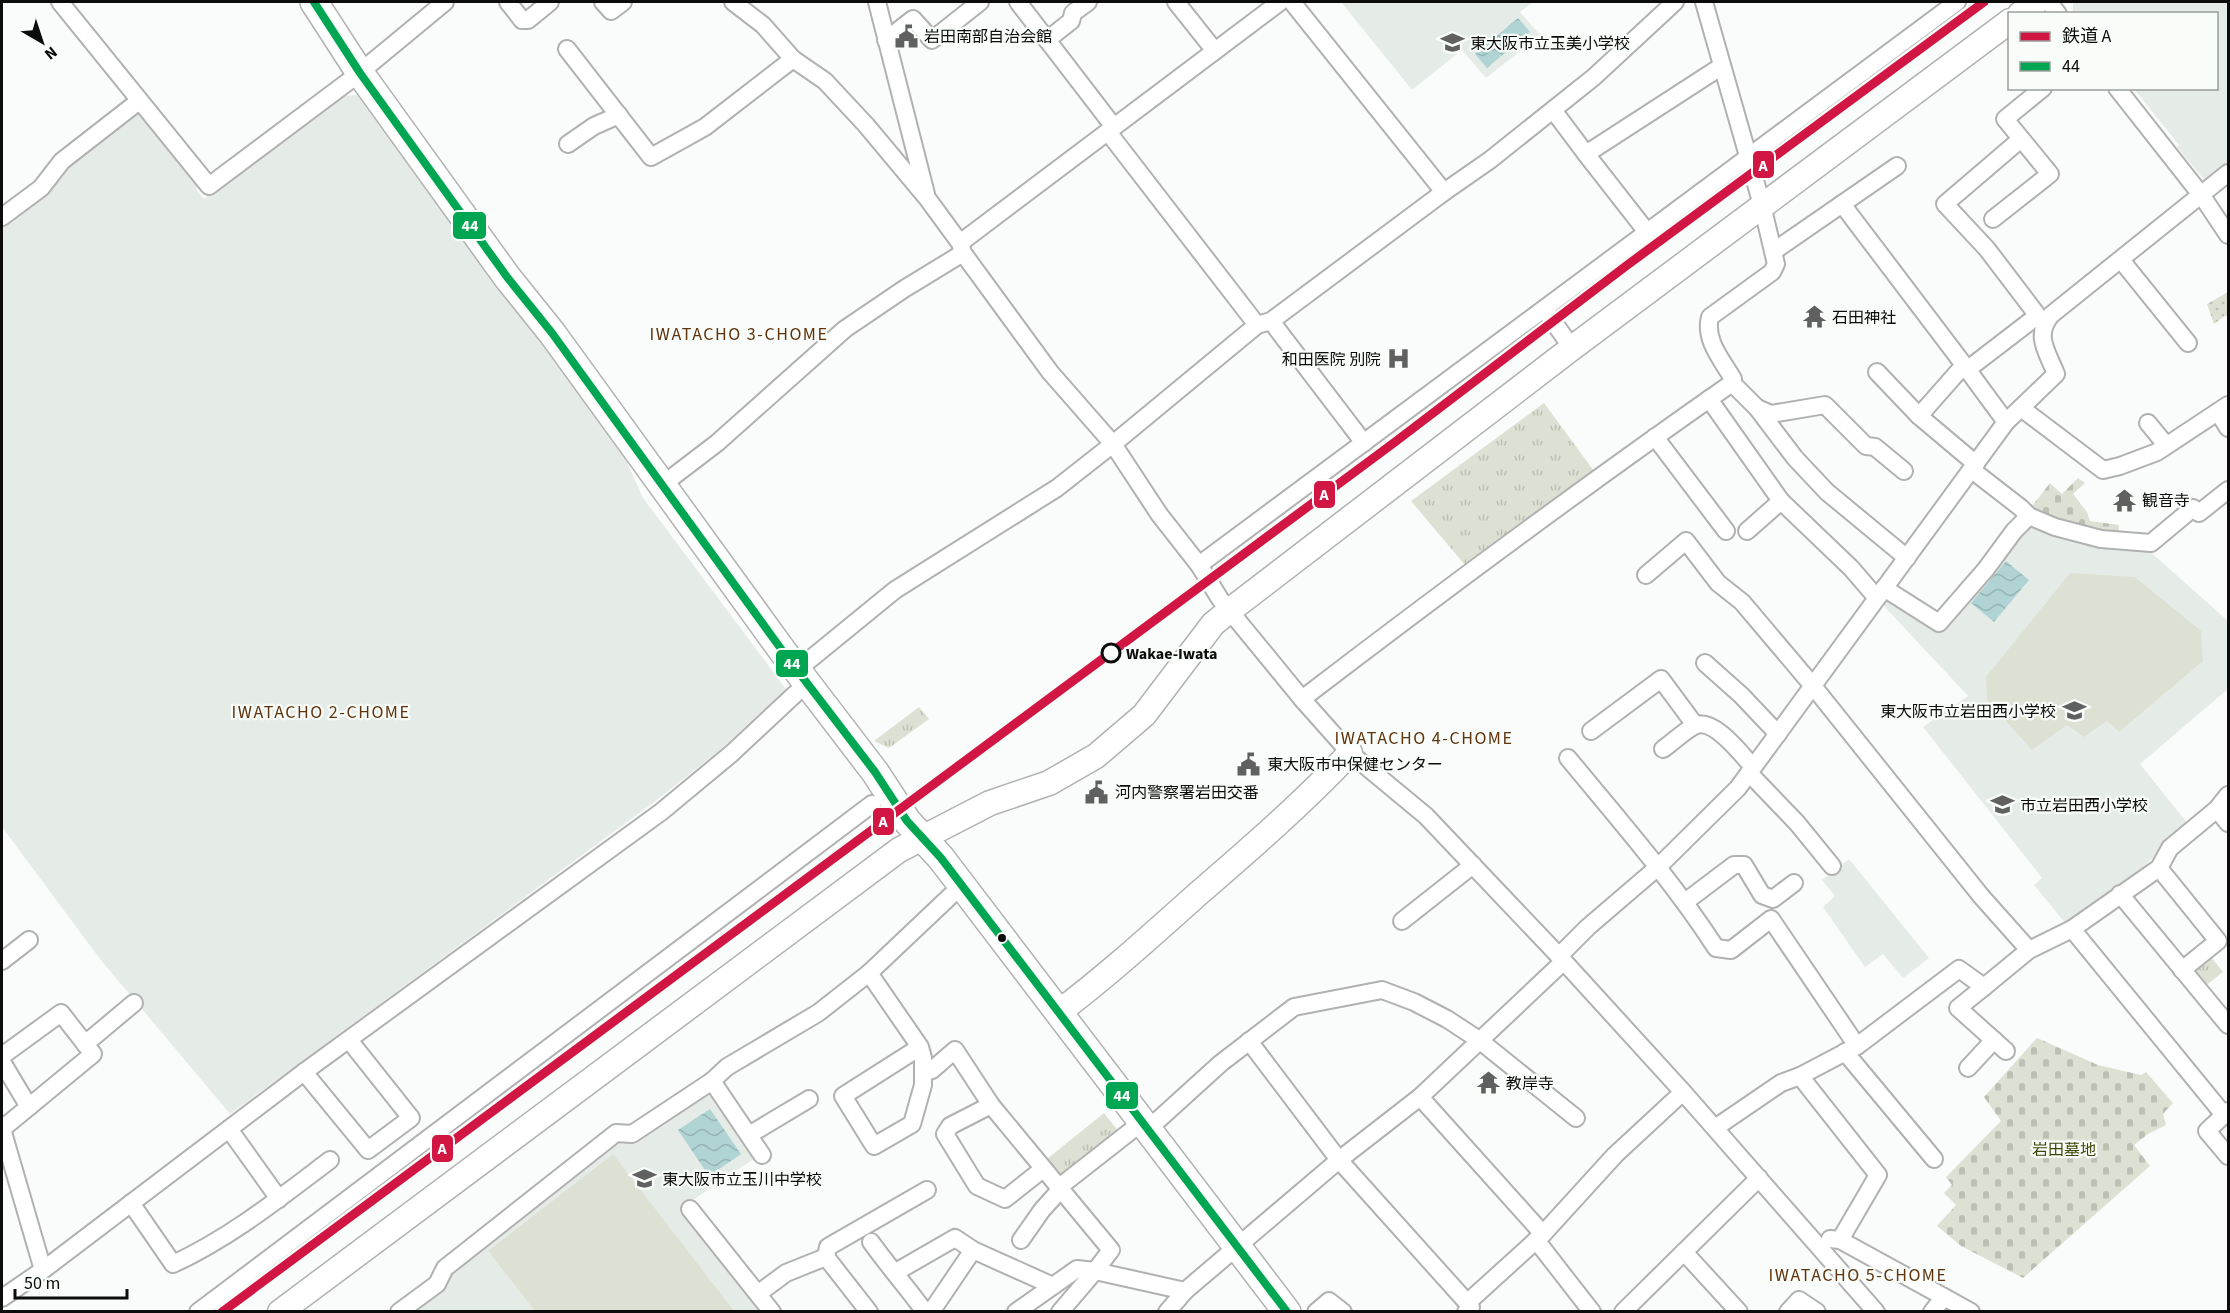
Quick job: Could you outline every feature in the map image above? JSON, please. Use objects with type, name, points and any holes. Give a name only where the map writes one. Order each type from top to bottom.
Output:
[{"type":"main road","points":[[314,2],[360,73],[500,268],[552,333],[802,677],[875,772],[907,821],[942,858],[1287,1311]]},
{"type":"street","points":[[60,2],[209,186],[360,73],[445,2]]},
{"type":"street","points":[[508,2],[522,20],[528,20],[550,2]]},
{"type":"street","points":[[603,2],[611,11],[623,2]]},
{"type":"street","points":[[733,2],[764,25],[793,58],[825,81],[866,125],[927,198],[1050,372],[1113,444],[1159,514],[1229,610],[1302,699],[1350,753],[1426,816],[1473,865],[1683,1092],[1876,1311]]},
{"type":"street","points":[[877,2],[927,198]]},
{"type":"street","points":[[886,40],[913,19],[932,40],[980,2]]},
{"type":"street","points":[[1018,2],[1111,129],[1264,323],[1364,443]]},
{"type":"street","points":[[1047,40],[1071,21],[1072,13],[1088,2]]},
{"type":"street","points":[[1176,2],[1215,51]]},
{"type":"street","points":[[663,485],[717,442],[845,329],[962,248],[1111,129],[1280,2]]},
{"type":"street","points":[[1292,2],[1444,192]]},
{"type":"street","points":[[3,1292],[43,1270],[304,1072],[661,812],[731,754],[802,677],[895,590],[1057,488],[1264,323],[1490,160],[1594,77],[1675,2]]},
{"type":"street","points":[[1704,2],[1762,205],[1776,264],[1772,272],[1710,317],[1709,339],[1733,379],[1732,383],[1757,408],[1795,458],[1827,492],[1907,558]]},
{"type":"street","points":[[1199,566],[1957,2]]},
{"type":"street","points":[[2023,12],[2037,2]]},
{"type":"street","points":[[280,1311],[899,850],[990,803],[1049,783],[1096,756],[1144,715],[1213,624],[1229,610],[1572,348],[2008,22]]},
{"type":"street","points":[[567,49],[651,157],[705,126],[793,58]]},
{"type":"street","points":[[1586,154],[1722,66]]},
{"type":"street","points":[[1993,219],[2049,174],[2005,119],[2041,90]]},
{"type":"street","points":[[2119,90],[2202,196],[2229,235]]},
{"type":"street","points":[[2,217],[41,188],[62,161],[139,101]]},
{"type":"street","points":[[1552,110],[1647,232]]},
{"type":"street","points":[[568,144],[594,126],[619,115]]},
{"type":"street","points":[[1167,1311],[1185,1291],[1339,1160],[1420,1097],[1561,959],[1588,927],[1658,867],[1738,788],[2006,422],[2056,374],[2041,335],[2041,320],[1987,249],[1945,204],[2021,139]]},
{"type":"street","points":[[1774,251],[1897,166]]},
{"type":"street","points":[[1919,416],[1966,367],[2051,315],[2229,173]]},
{"type":"street","points":[[1842,204],[2006,422]]},
{"type":"street","points":[[2121,260],[2188,343]]},
{"type":"street","points":[[1545,310],[1572,348]]},
{"type":"street","points":[[1877,372],[1919,416],[2029,516],[2080,535],[2151,543],[2193,508],[2199,513],[2229,490]]},
{"type":"street","points":[[1302,699],[1450,585],[1732,383]]},
{"type":"street","points":[[1709,399],[1781,501],[1880,593],[1939,623],[1986,569],[2014,531],[2029,516]]},
{"type":"street","points":[[1757,408],[1771,414],[1825,405],[1866,446],[1875,447],[1904,471]]},
{"type":"street","points":[[2021,408],[2103,470],[2146,457],[2223,409],[2229,428]]},
{"type":"street","points":[[2148,423],[2166,445]]},
{"type":"street","points":[[1655,437],[1726,531]]},
{"type":"street","points":[[1747,531],[1781,501]]},
{"type":"street","points":[[1646,574],[1686,541],[1718,583],[1743,602],[1981,896],[2029,950]]},
{"type":"street","points":[[1705,663],[1741,695],[1778,734]]},
{"type":"street","points":[[1591,731],[1661,679],[1695,725]]},
{"type":"street","points":[[1663,749],[1695,725],[1704,724],[1729,739],[1751,770],[1832,866]]},
{"type":"street","points":[[1059,1012],[1314,792],[1350,753]]},
{"type":"street","points":[[1568,758],[1658,867],[1716,948],[1731,950],[1771,919],[1851,1049],[1934,1159]]},
{"type":"street","points":[[1968,1068],[2000,1046],[1958,1008],[2029,950],[2072,929],[2159,868],[2170,848],[2217,810],[2229,795]]},
{"type":"street","points":[[198,1311],[872,804]]},
{"type":"street","points":[[2217,810],[2229,823]]},
{"type":"street","points":[[1685,902],[1734,864],[1744,865],[1762,895],[1773,899],[1794,883]]},
{"type":"street","points":[[1402,921],[1473,865]]},
{"type":"street","points":[[2159,868],[2218,941],[2182,970]]},
{"type":"street","points":[[399,1311],[436,1284],[445,1268],[616,1133],[632,1134],[712,1081],[727,1067],[818,1013],[869,973],[962,885]]},
{"type":"street","points":[[2120,894],[2229,1025]]},
{"type":"street","points":[[2072,929],[2226,1113],[2207,1131],[2229,1156]]},
{"type":"street","points":[[2,961],[29,940]]},
{"type":"street","points":[[1715,1128],[1781,1083],[1800,1076],[1851,1049],[1959,969],[1984,987]]},
{"type":"street","points":[[869,973],[920,1047],[923,1058],[923,1085],[912,1124],[874,1146],[843,1095],[920,1047]]},
{"type":"street","points":[[1021,1240],[1059,1189],[1132,1130],[1157,1120],[1221,1063],[1294,1007],[1382,990],[1414,1002],[1447,1019],[1479,1040],[1576,1118]]},
{"type":"street","points":[[85,1044],[134,1003]]},
{"type":"street","points":[[2,1056],[61,1013],[93,1054],[2,1129],[43,1270]]},
{"type":"street","points":[[304,1072],[368,1150],[411,1118],[348,1040]]},
{"type":"street","points":[[1249,1041],[1339,1160],[1467,1307],[1539,1237],[1615,1155],[1683,1092]]},
{"type":"street","points":[[923,1073],[932,1070],[955,1050],[991,1105],[1111,1250],[1060,1311]]},
{"type":"street","points":[[2,1062],[29,1107]]},
{"type":"street","points":[[1800,1076],[1878,1175],[1840,1240]]},
{"type":"street","points":[[712,1081],[762,1155]]},
{"type":"street","points":[[1420,1097],[1539,1237],[1592,1311]]},
{"type":"street","points":[[749,1135],[809,1099]]},
{"type":"street","points":[[991,1105],[950,1126],[945,1134],[977,1186],[1005,1199],[1043,1169]]},
{"type":"street","points":[[229,1129],[279,1199]]},
{"type":"street","points":[[131,1203],[173,1264],[236,1228],[330,1160]]},
{"type":"street","points":[[1623,1311],[1759,1178]]},
{"type":"street","points":[[869,1311],[826,1257],[828,1247],[927,1190]]},
{"type":"street","points":[[690,1209],[772,1311]]},
{"type":"street","points":[[1809,1235],[1840,1240],[1971,1311]]},
{"type":"street","points":[[896,1272],[955,1238],[973,1250],[1053,1286]]},
{"type":"street","points":[[871,1242],[925,1311]]},
{"type":"street","points":[[931,1311],[973,1250]]},
{"type":"street","points":[[1684,1251],[1739,1311]]},
{"type":"street","points":[[763,1290],[786,1273],[826,1257]]},
{"type":"street","points":[[1016,1311],[1077,1269],[1185,1291]]},
{"type":"street","points":[[1932,1311],[1944,1297]]},
{"type":"street","points":[[1788,1311],[1799,1300],[1817,1311]]},
{"type":"street","points":[[1316,1311],[1329,1301],[1343,1311]]},
{"type":"shaded area","name":"東大阪市立玉美小学校","points":[[1341,2],[1533,2],[1520,12],[1540,35],[1486,78],[1462,50],[1412,90]]},
{"type":"shaded area","points":[[2073,2],[2228,2],[2228,167],[2207,183],[2135,90],[2218,90],[2218,12],[2073,12]]},
{"type":"shaded area","points":[[362,94],[623,453],[643,498],[786,689],[720,750],[653,803],[230,1114],[100,959],[2,827],[2,224],[63,177],[58,170],[135,111],[143,111],[197,178],[197,190],[204,199],[338,97]]},
{"type":"shaded area","name":"東大阪市立岩田西小学校","points":[[2028,521],[2146,548],[2228,621],[2228,689],[2140,764],[2189,825],[2132,877],[2066,924],[2034,885],[2042,878],[1923,727],[1968,696],[1882,604],[1890,594],[1940,626]]},
{"type":"shaded area","points":[[1849,859],[1929,958],[1903,978],[1883,954],[1865,967],[1823,907],[1835,896],[1822,880]]},
{"type":"shaded area","name":"東大阪市立玉川中学校","points":[[709,1087],[758,1156],[690,1202],[682,1205],[751,1292],[762,1311],[413,1312],[449,1271],[617,1137]]},
{"type":"green space","points":[[2228,292],[2228,318],[2226,315],[2214,324],[2207,304]]},
{"type":"green space","points":[[1544,403],[1594,471],[1465,565],[1411,501]]},
{"type":"green space","points":[[2078,478],[2085,483],[2073,494],[2087,512],[2090,521],[2119,525],[2118,536],[2081,532],[2029,510],[2050,483],[2062,494]]},
{"type":"green space","points":[[2070,573],[2135,577],[2201,631],[2203,661],[2119,732],[2107,721],[2084,737],[2067,725],[2032,750],[1987,700],[1986,677]]},
{"type":"green space","points":[[919,707],[929,719],[889,748],[874,741]]},
{"type":"green space","points":[[2211,957],[2223,972],[2204,987],[2192,972]]},
{"type":"green space","name":"岩田墓地","points":[[2037,1038],[2098,1065],[2141,1075],[2146,1072],[2173,1103],[2163,1114],[2166,1125],[2148,1134],[2134,1145],[2150,1166],[2023,1278],[1961,1246],[1937,1226],[1956,1205],[1944,1193],[1952,1185],[1946,1177],[2001,1121],[1984,1097]]},
{"type":"green space","points":[[1104,1113],[1120,1133],[1058,1183],[1042,1163]]},
{"type":"green space","points":[[613,1154],[734,1311],[535,1311],[488,1251]]},
{"type":"water","points":[[1518,18],[1530,32],[1487,68],[1475,54]]},
{"type":"water","points":[[2006,561],[2029,580],[1994,622],[1971,603]]},
{"type":"water","points":[[710,1109],[741,1154],[709,1176],[678,1130]]},
{"type":"rail line","name":"A","points":[[222,1312],[1984,2]]},
{"type":"transit line","name":"44","points":[[314,2],[360,73],[507,277],[552,333],[784,653],[875,772],[907,821],[941,858],[1287,1312]]},
{"type":"place","name":"岩田南部自治会館","points":[[906,36]]},
{"type":"place","name":"東大阪市立玉美小学校","points":[[1452,43]]},
{"type":"place","name":"石田神社","points":[[1814,317]]},
{"type":"place","name":"和田医院 別院","points":[[1399,359]]},
{"type":"place","name":"観音寺","points":[[2124,500]]},
{"type":"place","name":"Wakae-Iwata","points":[[1111,653]]},
{"type":"place","name":"東大阪市立岩田西小学校","points":[[2074,711]]},
{"type":"place","name":"東大阪市中保健センター","points":[[1249,764]]},
{"type":"place","name":"河内警察署岩田交番","points":[[1097,792]]},
{"type":"place","name":"市立岩田西小学校","points":[[2002,805]]},
{"type":"place","name":"教岸寺","points":[[1488,1083]]},
{"type":"place","name":"東大阪市立玉川中学校","points":[[644,1179]]},
{"type":"district","name":"IWATACHO 3-CHOME","points":[[739,334]]},
{"type":"district","name":"IWATACHO 2-CHOME","points":[[321,712]]},
{"type":"district","name":"IWATACHO 4-CHOME","points":[[1424,738]]},
{"type":"district","name":"IWATACHO 5-CHOME","points":[[1858,1275]]}]
